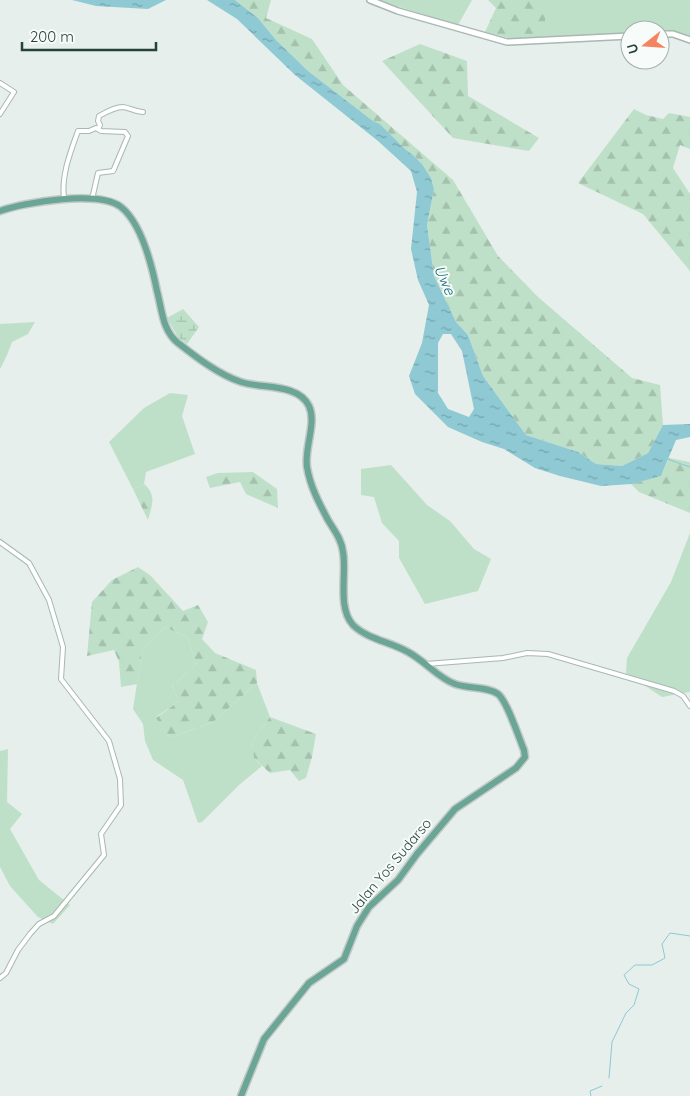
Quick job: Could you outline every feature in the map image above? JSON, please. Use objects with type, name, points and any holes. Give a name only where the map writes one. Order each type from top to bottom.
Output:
[{"type":"main road","name":"Jalan Yos Sudarso","points":[[0,211],[23,205],[92,198],[108,201],[120,206],[131,220],[145,247],[166,327],[175,341],[233,379],[244,383],[296,393],[307,402],[312,413],[306,453],[307,465],[319,504],[343,548],[344,594],[346,610],[352,624],[360,630],[407,651],[451,682],[491,691],[499,695],[504,702],[524,750],[525,756],[516,768],[455,809],[398,880],[369,907],[357,926],[344,959],[309,983],[270,1031],[257,1053],[240,1096]]},
{"type":"street","points":[[370,0],[398,11],[507,42],[620,36]]},
{"type":"street","points":[[670,34],[690,40]]},
{"type":"street","points":[[0,83],[14,92],[0,114]]},
{"type":"street","points":[[98,129],[100,125],[98,121],[99,116],[110,110],[123,107],[136,112],[143,112]]},
{"type":"street","points":[[64,200],[63,189],[66,168],[78,131],[89,131],[96,128],[125,132],[128,136],[113,171],[98,173],[92,198]]},
{"type":"street","points":[[0,542],[29,563],[49,600],[63,647],[61,679],[109,742],[120,779],[121,805],[101,834],[104,855],[54,916],[38,924],[18,950],[6,973],[0,978]]},
{"type":"street","points":[[426,664],[503,658],[527,653],[548,654],[674,691],[683,696],[690,706]]},
{"type":"green space","points":[[235,0],[271,0],[266,18],[312,39],[343,85],[453,180],[498,256],[538,297],[632,378],[660,385],[663,425],[648,453],[622,466],[596,464],[578,452],[526,435],[483,376],[468,335],[456,322],[434,276],[427,225],[434,189],[431,178],[422,164],[380,124],[373,121],[308,71],[276,40],[258,18]]},
{"type":"green space","points":[[377,0],[472,0],[458,25]]},
{"type":"green space","points":[[488,0],[545,0],[545,37],[513,39],[485,32],[496,8]]},
{"type":"green space","points":[[545,0],[690,0],[690,38],[670,32],[670,20],[620,20],[620,33],[545,37]]},
{"type":"green space","points":[[420,44],[467,61],[468,96],[539,138],[529,151],[453,138],[382,61]]},
{"type":"green space","points":[[634,109],[646,115],[663,119],[669,113],[690,117],[690,149],[680,145],[673,168],[690,194],[690,271],[643,214],[578,183]]},
{"type":"green space","points":[[183,309],[199,327],[187,344],[178,337],[167,318]]},
{"type":"green space","points":[[35,322],[28,334],[12,342],[0,369],[0,324]]},
{"type":"green space","points":[[170,393],[188,395],[182,416],[195,454],[146,472],[144,484],[133,489],[109,442],[144,408]]},
{"type":"green space","points":[[669,458],[690,462],[690,513],[639,492],[631,484],[661,476]]},
{"type":"green space","points":[[391,465],[427,505],[450,521],[474,549],[491,559],[478,591],[425,604],[399,558],[399,541],[382,523],[374,497],[361,495],[361,469]]},
{"type":"green space","points":[[253,472],[277,489],[278,508],[246,494],[240,482],[210,488],[206,477],[218,473]]},
{"type":"green space","points":[[144,484],[152,496],[148,520],[133,489]]},
{"type":"green space","points":[[690,533],[690,692],[662,697],[626,673],[627,658],[671,582]]},
{"type":"green space","points":[[138,567],[150,575],[183,611],[198,605],[208,622],[202,639],[215,653],[256,670],[257,683],[213,722],[170,738],[156,718],[179,701],[172,686],[196,665],[188,638],[165,627],[142,651],[137,684],[121,687],[119,662],[114,650],[87,656],[92,602],[112,580]]},
{"type":"green space","points":[[165,627],[188,638],[196,665],[172,686],[179,701],[156,717],[170,738],[213,722],[257,683],[270,717],[252,742],[254,758],[262,766],[239,785],[202,822],[198,823],[183,780],[153,760],[145,741],[143,724],[133,709],[142,651]]},
{"type":"green space","points":[[270,717],[316,734],[306,778],[299,781],[290,770],[270,773],[254,758],[252,742]]},
{"type":"green space","points":[[8,749],[7,802],[22,814],[10,829],[39,880],[70,905],[53,924],[38,917],[10,886],[0,867],[0,751]]},
{"type":"water","points":[[72,0],[166,0],[148,9],[96,6]]},
{"type":"water","points":[[207,0],[235,0],[258,18],[276,40],[308,71],[373,121],[380,124],[422,164],[431,178],[434,189],[427,225],[434,276],[456,322],[468,335],[483,376],[526,435],[578,452],[596,464],[622,466],[648,453],[663,425],[690,424],[690,437],[676,440],[661,476],[632,484],[601,486],[535,468],[504,449],[482,442],[448,427],[415,394],[409,376],[422,343],[429,305],[418,280],[411,249],[417,192],[411,171],[378,141],[295,75],[237,19]],"holes":[[[443,334],[451,334],[462,351],[474,409],[469,417],[448,409],[438,393],[438,343]]]},
{"type":"waterway","points":[[667,459],[690,467]]},
{"type":"waterway","points":[[609,1078],[612,1042],[626,1013],[634,1005],[639,989],[629,984],[624,975],[635,965],[652,965],[665,958],[662,944],[670,933],[690,936]]},
{"type":"waterway","points":[[591,1096],[590,1091],[602,1086]]},
{"type":"water label","name":"Uwe","points":[[445,280]]}]
